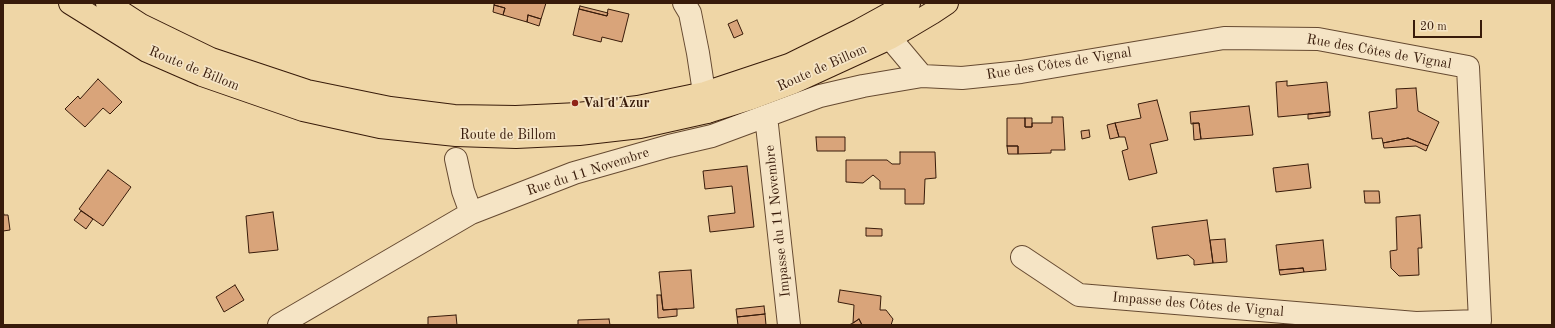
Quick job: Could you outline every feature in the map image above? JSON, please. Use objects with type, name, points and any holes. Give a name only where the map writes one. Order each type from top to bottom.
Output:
[{"type":"main road","name":"Route de Billom","points":[[70,3],[148,51],[202,75],[303,110],[380,127],[456,135],[516,137],[579,134],[640,127],[706,102],[789,65],[860,30],[909,3]]},
{"type":"main road","name":"Route de Billom","points":[[107,3],[141,25],[211,59],[307,91],[390,108],[454,116],[523,117],[578,114],[638,107],[752,98],[792,83],[890,38],[947,3]]},
{"type":"street","points":[[684,3],[690,13],[706,102]]},
{"type":"street","points":[[890,38],[922,76]]},
{"type":"street","name":"Rue des Côtes de Vignal","points":[[922,76],[962,78],[1020,72],[1224,38],[1318,39],[1468,68],[1480,321]]},
{"type":"street","name":"Rue du 11 Novembre","points":[[279,325],[471,213],[574,173],[669,146],[712,136],[820,96],[863,86],[922,76]]},
{"type":"street","name":"Impasse du 11 Novembre","points":[[766,116],[789,325]]},
{"type":"street","points":[[456,158],[463,191],[471,213]]},
{"type":"street","name":"Impasse des Côtes de Vignal","points":[[1022,257],[1079,294],[1416,323],[1480,321]]},
{"type":"building","points":[[495,3],[546,3],[541,19],[528,15],[527,22],[503,15],[505,8],[494,5]]},
{"type":"building","points":[[494,5],[505,8],[503,15],[493,12]]},
{"type":"building","points":[[580,6],[608,13],[607,16],[579,9]]},
{"type":"building","points":[[579,9],[607,16],[608,9],[629,14],[622,42],[602,37],[601,42],[573,35]]},
{"type":"building","points":[[528,15],[541,19],[539,26],[527,22]]},
{"type":"building","points":[[737,20],[743,34],[734,38],[728,24]]},
{"type":"building","points":[[98,79],[122,102],[110,114],[103,108],[85,127],[65,109],[78,96],[80,99]]},
{"type":"building","points":[[1287,81],[1287,86],[1327,82],[1330,112],[1278,117],[1276,82]]},
{"type":"building","points":[[1416,88],[1418,111],[1439,122],[1428,146],[1408,138],[1383,143],[1382,138],[1372,139],[1369,112],[1397,108],[1396,89]]},
{"type":"building","points":[[1157,100],[1168,140],[1150,144],[1157,173],[1129,180],[1122,151],[1128,149],[1125,137],[1119,137],[1115,123],[1141,118],[1138,104]]},
{"type":"building","points":[[1249,106],[1253,135],[1201,139],[1199,123],[1191,124],[1190,112]]},
{"type":"building","points":[[1330,112],[1330,116],[1308,119],[1308,114]]},
{"type":"building","points":[[1052,117],[1063,117],[1065,150],[1051,150],[1051,153],[1018,154],[1018,146],[1007,146],[1007,118],[1025,118],[1025,127],[1032,127],[1032,123],[1052,123]]},
{"type":"building","points":[[1025,118],[1032,118],[1032,127],[1025,127]]},
{"type":"building","points":[[1115,123],[1119,137],[1110,139],[1107,125]]},
{"type":"building","points":[[1193,123],[1199,123],[1201,139],[1194,140]]},
{"type":"building","points":[[1089,130],[1090,137],[1082,139],[1081,131]]},
{"type":"building","points":[[816,137],[845,137],[845,151],[817,151]]},
{"type":"building","points":[[1408,138],[1428,146],[1426,151],[1416,146],[1384,148],[1383,143]]},
{"type":"building","points":[[1007,146],[1018,146],[1018,154],[1008,154]]},
{"type":"building","points":[[900,152],[935,152],[936,178],[925,179],[924,204],[905,204],[905,189],[880,189],[880,181],[873,175],[863,183],[846,182],[846,160],[887,160],[892,164],[900,164]]},
{"type":"building","points":[[1308,164],[1311,188],[1276,192],[1273,168]]},
{"type":"building","points":[[747,166],[754,227],[710,232],[708,216],[735,213],[732,186],[705,189],[703,171]]},
{"type":"building","points":[[108,170],[131,187],[103,226],[79,209]]},
{"type":"building","points":[[1364,191],[1379,191],[1380,203],[1365,203]]},
{"type":"building","points":[[3,211],[4,215],[8,215],[10,230],[3,231]]},
{"type":"building","points":[[81,211],[93,219],[86,229],[74,220]]},
{"type":"building","points":[[273,212],[278,250],[249,253],[246,216]]},
{"type":"building","points":[[1420,215],[1422,248],[1418,248],[1419,275],[1399,276],[1391,268],[1390,251],[1397,250],[1396,217]]},
{"type":"building","points":[[1207,220],[1213,263],[1194,265],[1194,260],[1188,255],[1157,259],[1152,227]]},
{"type":"building","points":[[866,228],[882,229],[882,236],[866,236]]},
{"type":"building","points":[[1225,239],[1227,262],[1213,263],[1210,240]]},
{"type":"building","points":[[1323,240],[1326,270],[1304,272],[1303,268],[1279,270],[1276,245]]},
{"type":"building","points":[[1303,268],[1304,272],[1280,275],[1279,270]]},
{"type":"building","points":[[691,270],[694,308],[663,310],[659,272]]},
{"type":"building","points":[[235,285],[244,300],[224,312],[216,297]]},
{"type":"building","points":[[840,290],[881,296],[880,310],[886,310],[893,319],[891,325],[862,325],[859,319],[853,323],[854,305],[838,302]]},
{"type":"building","points":[[657,295],[661,295],[663,310],[677,309],[677,316],[658,318]]},
{"type":"building","points":[[764,306],[765,314],[737,317],[736,309]]},
{"type":"building","points":[[765,314],[766,325],[738,325],[737,317]]},
{"type":"building","points":[[456,315],[457,325],[428,325],[428,317]]},
{"type":"building","points":[[609,319],[610,325],[578,325],[578,320]]},
{"type":"building","points":[[859,319],[862,325],[849,325],[853,323]]},
{"type":"place","name":"Val d'Azur","points":[[575,103]]}]
